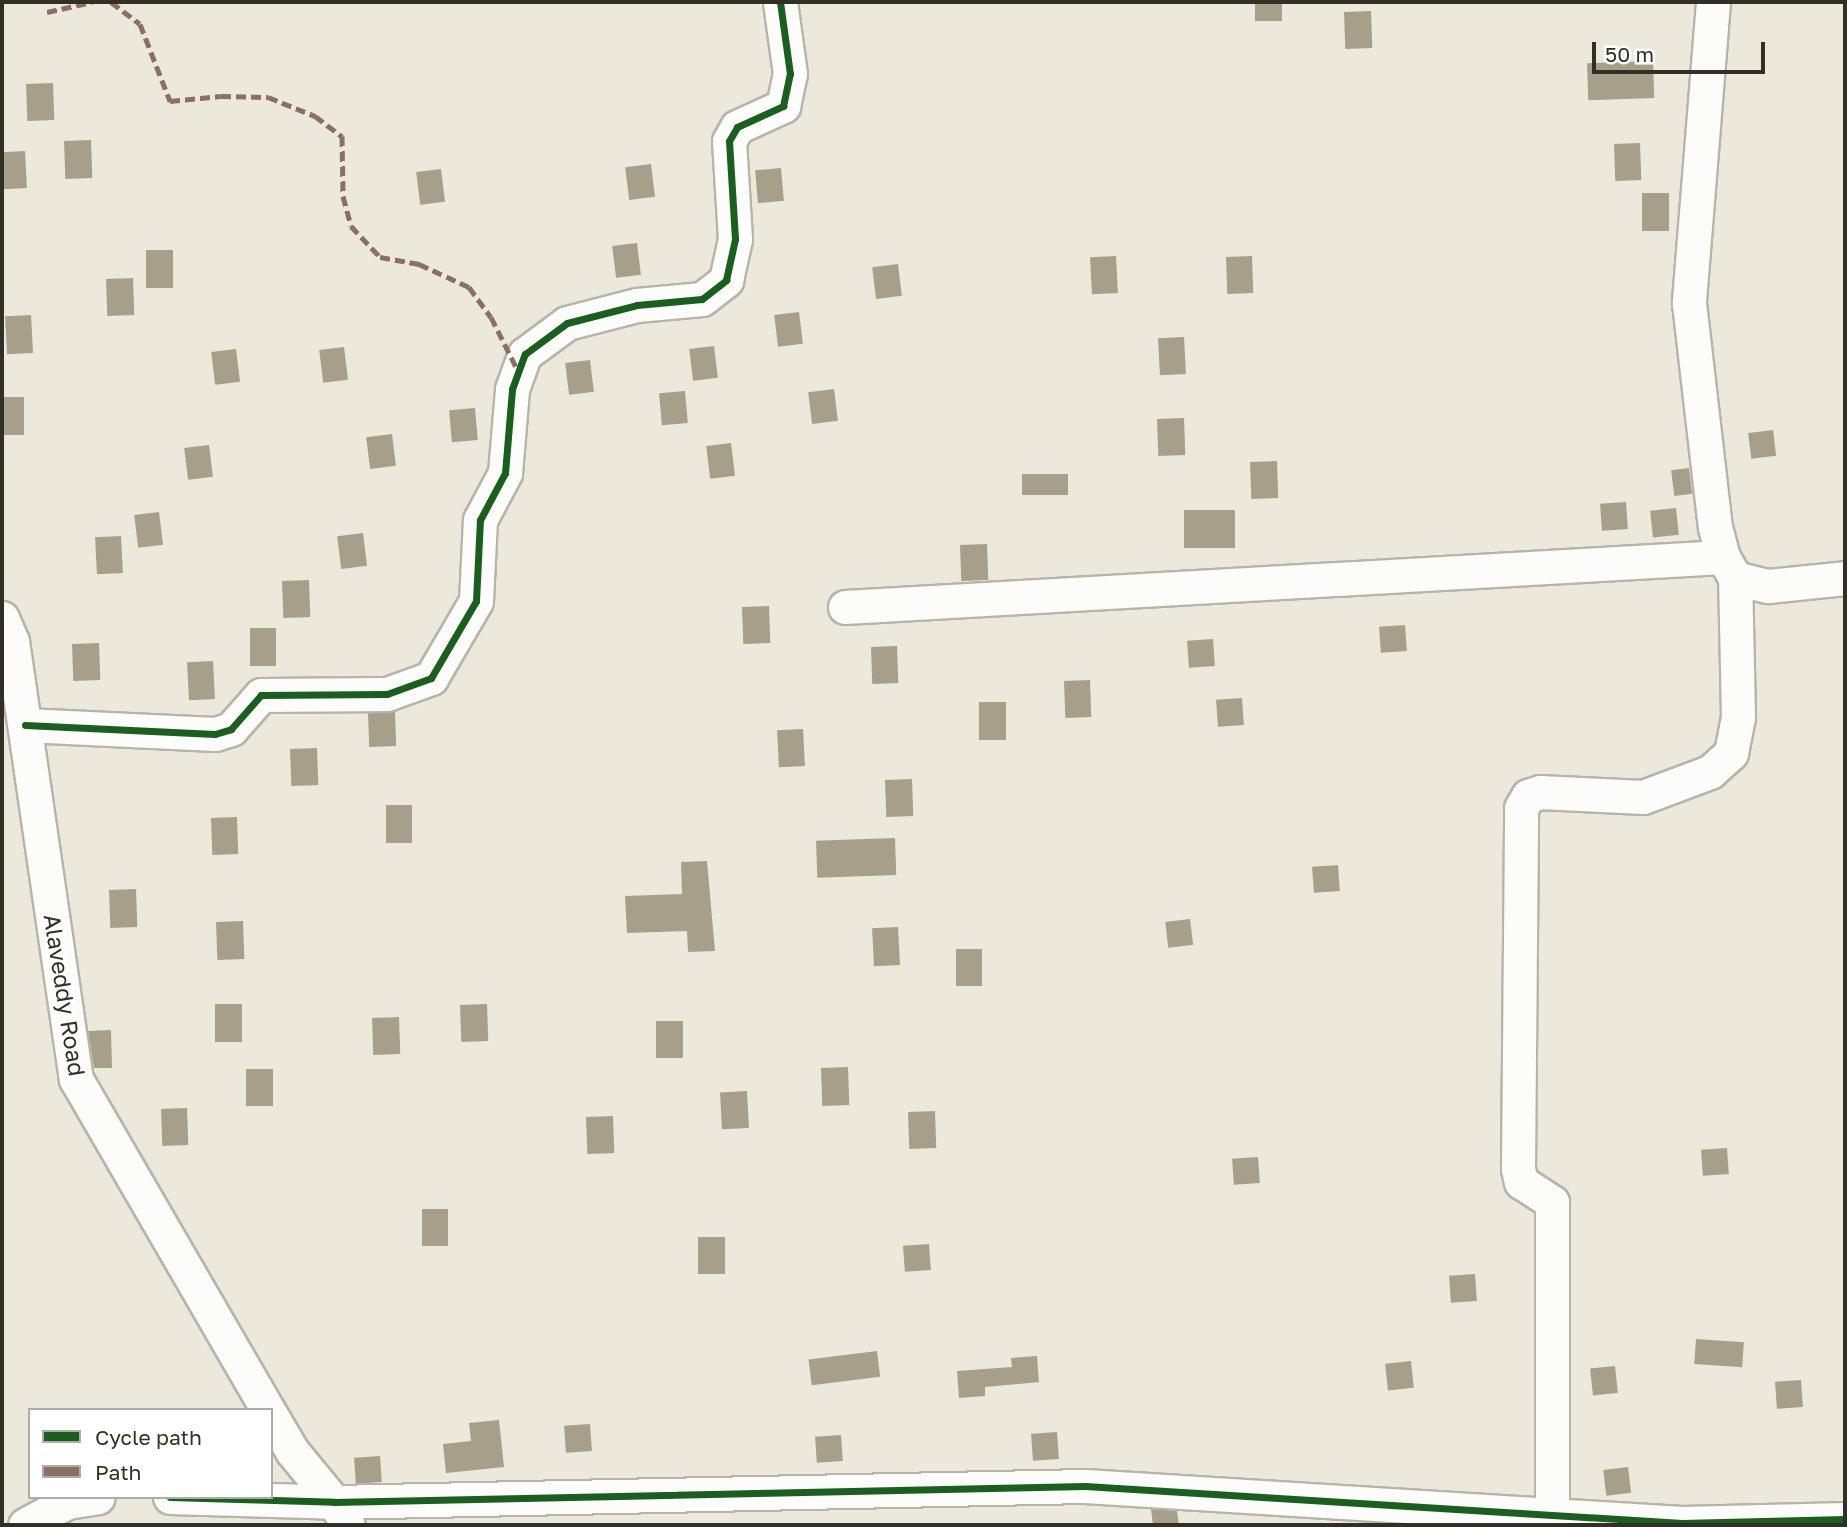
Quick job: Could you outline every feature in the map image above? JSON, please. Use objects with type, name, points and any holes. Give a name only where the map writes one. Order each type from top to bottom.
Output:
[{"type":"street","points":[[25,725],[215,734],[231,729],[261,695],[387,694],[431,678],[476,601],[480,520],[505,473],[512,389],[525,354],[567,323],[637,305],[702,299],[726,280],[735,239],[729,141],[737,127],[783,106],[790,74],[780,2]]},
{"type":"street","points":[[1552,1515],[1552,1202],[1521,1182],[1518,1169],[1521,808],[1528,796],[1540,792],[1643,797],[1710,772],[1731,753],[1738,717],[1729,568],[1715,527],[1689,303],[1713,2]]},
{"type":"street","points":[[845,607],[1729,568],[1768,586],[1845,578]]},
{"type":"street","name":"Alaveddy Road","points":[[2,618],[12,641],[76,1079],[267,1408]]},
{"type":"street","points":[[273,1418],[292,1451],[341,1513]]},
{"type":"street","points":[[191,1499],[341,1513],[1085,1486],[1682,1523],[1845,1519]]},
{"type":"street","points":[[25,1525],[66,1502],[85,1499]]},
{"type":"building","points":[[1255,2],[1282,2],[1282,21],[1255,21]]},
{"type":"building","points":[[1371,11],[1372,48],[1345,49],[1344,12]]},
{"type":"building","points":[[1653,61],[1654,98],[1588,100],[1587,63]]},
{"type":"building","points":[[53,83],[54,120],[27,121],[26,84]]},
{"type":"building","points":[[91,140],[92,178],[65,179],[64,141]]},
{"type":"building","points":[[1640,143],[1641,180],[1615,181],[1614,144]]},
{"type":"building","points":[[25,151],[27,188],[4,189],[2,152]]},
{"type":"building","points":[[651,164],[655,197],[629,200],[625,167]]},
{"type":"building","points":[[781,168],[784,201],[758,203],[755,170]]},
{"type":"building","points":[[441,169],[445,202],[420,205],[416,172]]},
{"type":"building","points":[[1642,193],[1669,193],[1669,231],[1642,231]]},
{"type":"building","points":[[637,243],[641,275],[616,278],[612,246]]},
{"type":"building","points":[[146,250],[173,250],[173,288],[146,288]]},
{"type":"building","points":[[1116,256],[1118,293],[1092,294],[1090,257]]},
{"type":"building","points":[[1252,256],[1253,293],[1227,294],[1226,257]]},
{"type":"building","points":[[898,264],[902,296],[876,299],[872,267]]},
{"type":"building","points":[[133,278],[134,315],[107,316],[106,279]]},
{"type":"building","points":[[799,312],[803,344],[778,347],[774,315]]},
{"type":"building","points":[[31,315],[33,353],[7,354],[5,316]]},
{"type":"building","points":[[1184,337],[1186,374],[1160,375],[1158,338]]},
{"type":"building","points":[[714,346],[718,378],[693,381],[689,349]]},
{"type":"building","points":[[344,347],[348,380],[323,383],[319,350]]},
{"type":"building","points":[[236,349],[240,382],[215,385],[211,352]]},
{"type":"building","points":[[590,360],[594,392],[569,395],[565,363]]},
{"type":"building","points":[[834,389],[838,421],[812,424],[808,392]]},
{"type":"building","points":[[685,391],[688,423],[662,425],[659,393]]},
{"type":"building","points":[[2,397],[24,397],[24,435],[2,435]]},
{"type":"building","points":[[475,408],[478,440],[452,442],[449,410]]},
{"type":"building","points":[[1184,418],[1185,455],[1158,456],[1157,419]]},
{"type":"building","points":[[1773,430],[1776,456],[1751,459],[1748,433]]},
{"type":"building","points":[[392,434],[396,466],[370,469],[366,437]]},
{"type":"building","points":[[731,443],[735,476],[710,479],[706,446]]},
{"type":"building","points":[[209,445],[213,477],[188,480],[184,448]]},
{"type":"building","points":[[1277,461],[1278,498],[1251,499],[1250,462]]},
{"type":"building","points":[[1689,468],[1692,494],[1674,496],[1671,470]]},
{"type":"building","points":[[1022,474],[1068,474],[1068,495],[1022,495]]},
{"type":"building","points":[[1626,502],[1628,529],[1602,531],[1600,504]]},
{"type":"building","points":[[1676,508],[1679,535],[1653,538],[1650,511]]},
{"type":"building","points":[[1184,510],[1235,510],[1235,548],[1184,548]]},
{"type":"building","points":[[159,512],[163,545],[138,548],[134,515]]},
{"type":"building","points":[[363,533],[367,566],[341,569],[337,536]]},
{"type":"building","points":[[121,536],[123,573],[97,574],[95,537]]},
{"type":"building","points":[[987,544],[988,580],[961,581],[960,545]]},
{"type":"building","points":[[309,580],[310,617],[283,618],[282,581]]},
{"type":"building","points":[[769,606],[770,643],[743,644],[742,607]]},
{"type":"building","points":[[1405,625],[1407,651],[1381,653],[1379,627]]},
{"type":"building","points":[[250,628],[276,628],[276,666],[250,666]]},
{"type":"building","points":[[1213,639],[1215,666],[1189,668],[1187,641]]},
{"type":"building","points":[[99,643],[100,680],[73,681],[72,644]]},
{"type":"building","points":[[897,646],[898,683],[872,684],[871,647]]},
{"type":"building","points":[[213,661],[215,699],[189,700],[187,662]]},
{"type":"building","points":[[1090,680],[1091,717],[1065,718],[1064,681]]},
{"type":"building","points":[[1242,698],[1244,725],[1218,727],[1216,700]]},
{"type":"building","points":[[979,702],[1006,702],[1006,740],[979,740]]},
{"type":"building","points":[[395,712],[396,746],[369,747],[368,713]]},
{"type":"building","points":[[803,729],[805,766],[779,767],[777,730]]},
{"type":"building","points":[[317,748],[318,785],[291,786],[290,749]]},
{"type":"building","points":[[912,779],[913,816],[886,817],[885,780]]},
{"type":"building","points":[[386,805],[412,805],[412,843],[386,843]]},
{"type":"building","points":[[237,817],[238,854],[212,855],[211,818]]},
{"type":"building","points":[[895,838],[896,875],[817,878],[816,841]]},
{"type":"building","points":[[707,861],[715,951],[688,952],[687,931],[627,933],[625,896],[682,894],[681,862]]},
{"type":"building","points":[[1338,865],[1340,891],[1314,893],[1312,867]]},
{"type":"building","points":[[136,889],[137,927],[110,928],[109,890]]},
{"type":"building","points":[[1190,919],[1193,945],[1168,948],[1165,922]]},
{"type":"building","points":[[243,921],[244,959],[217,960],[216,922]]},
{"type":"building","points":[[898,927],[900,965],[874,966],[872,928]]},
{"type":"building","points":[[956,949],[982,949],[982,986],[956,986]]},
{"type":"building","points":[[215,1004],[242,1004],[242,1042],[215,1042]]},
{"type":"building","points":[[487,1004],[488,1041],[461,1042],[460,1005]]},
{"type":"building","points":[[399,1017],[400,1054],[373,1055],[372,1018]]},
{"type":"building","points":[[656,1021],[683,1021],[683,1058],[656,1058]]},
{"type":"building","points":[[111,1030],[112,1068],[94,1068],[88,1031]]},
{"type":"building","points":[[848,1067],[849,1105],[822,1106],[821,1068]]},
{"type":"building","points":[[246,1069],[273,1069],[273,1106],[246,1106]]},
{"type":"building","points":[[747,1091],[749,1128],[722,1129],[720,1092]]},
{"type":"building","points":[[187,1108],[188,1145],[162,1146],[161,1109]]},
{"type":"building","points":[[935,1111],[936,1148],[909,1149],[908,1112]]},
{"type":"building","points":[[613,1116],[614,1153],[587,1154],[586,1117]]},
{"type":"building","points":[[1727,1148],[1729,1174],[1703,1176],[1701,1150]]},
{"type":"building","points":[[1258,1157],[1260,1183],[1234,1185],[1232,1159]]},
{"type":"building","points":[[422,1209],[448,1209],[448,1246],[422,1246]]},
{"type":"building","points":[[698,1237],[725,1237],[725,1274],[698,1274]]},
{"type":"building","points":[[929,1244],[931,1270],[905,1272],[903,1246]]},
{"type":"building","points":[[1475,1274],[1477,1301],[1451,1303],[1449,1276]]},
{"type":"building","points":[[1696,1339],[1744,1342],[1742,1367],[1694,1364]]},
{"type":"building","points":[[877,1351],[880,1377],[812,1385],[809,1359]]},
{"type":"building","points":[[1037,1356],[1039,1382],[985,1387],[985,1396],[959,1398],[957,1371],[1012,1367],[1011,1358]]},
{"type":"building","points":[[1411,1361],[1414,1388],[1388,1391],[1385,1364]]},
{"type":"building","points":[[1615,1366],[1618,1393],[1593,1395],[1590,1369]]},
{"type":"building","points":[[1801,1380],[1803,1407],[1777,1409],[1775,1382]]},
{"type":"building","points":[[499,1420],[504,1467],[446,1473],[443,1444],[471,1441],[469,1423]]},
{"type":"building","points":[[590,1424],[592,1451],[566,1453],[564,1426]]},
{"type":"building","points":[[1057,1432],[1059,1459],[1033,1461],[1031,1434]]},
{"type":"building","points":[[841,1435],[843,1461],[817,1463],[815,1437]]},
{"type":"building","points":[[380,1456],[382,1482],[356,1484],[354,1458]]},
{"type":"building","points":[[1628,1467],[1631,1493],[1606,1496],[1603,1470]]},
{"type":"building","points":[[1151,1509],[1177,1511],[1179,1525],[1153,1525]]},
{"type":"marked path","points":[[47,12],[92,2]]},
{"type":"marked path","points":[[111,2],[140,24],[170,101],[221,96],[268,97],[315,116],[342,136],[343,196],[351,226],[380,257],[419,264],[469,287],[491,317],[518,371]]},
{"type":"cycle path","points":[[25,725],[215,734],[231,729],[261,695],[387,694],[431,678],[476,601],[480,520],[505,473],[512,389],[525,354],[567,323],[637,305],[702,299],[726,280],[735,239],[729,141],[737,127],[783,106],[790,74],[780,2]]},
{"type":"cycle path","points":[[236,1499],[334,1502],[1085,1486],[1682,1523],[1845,1519]]}]
